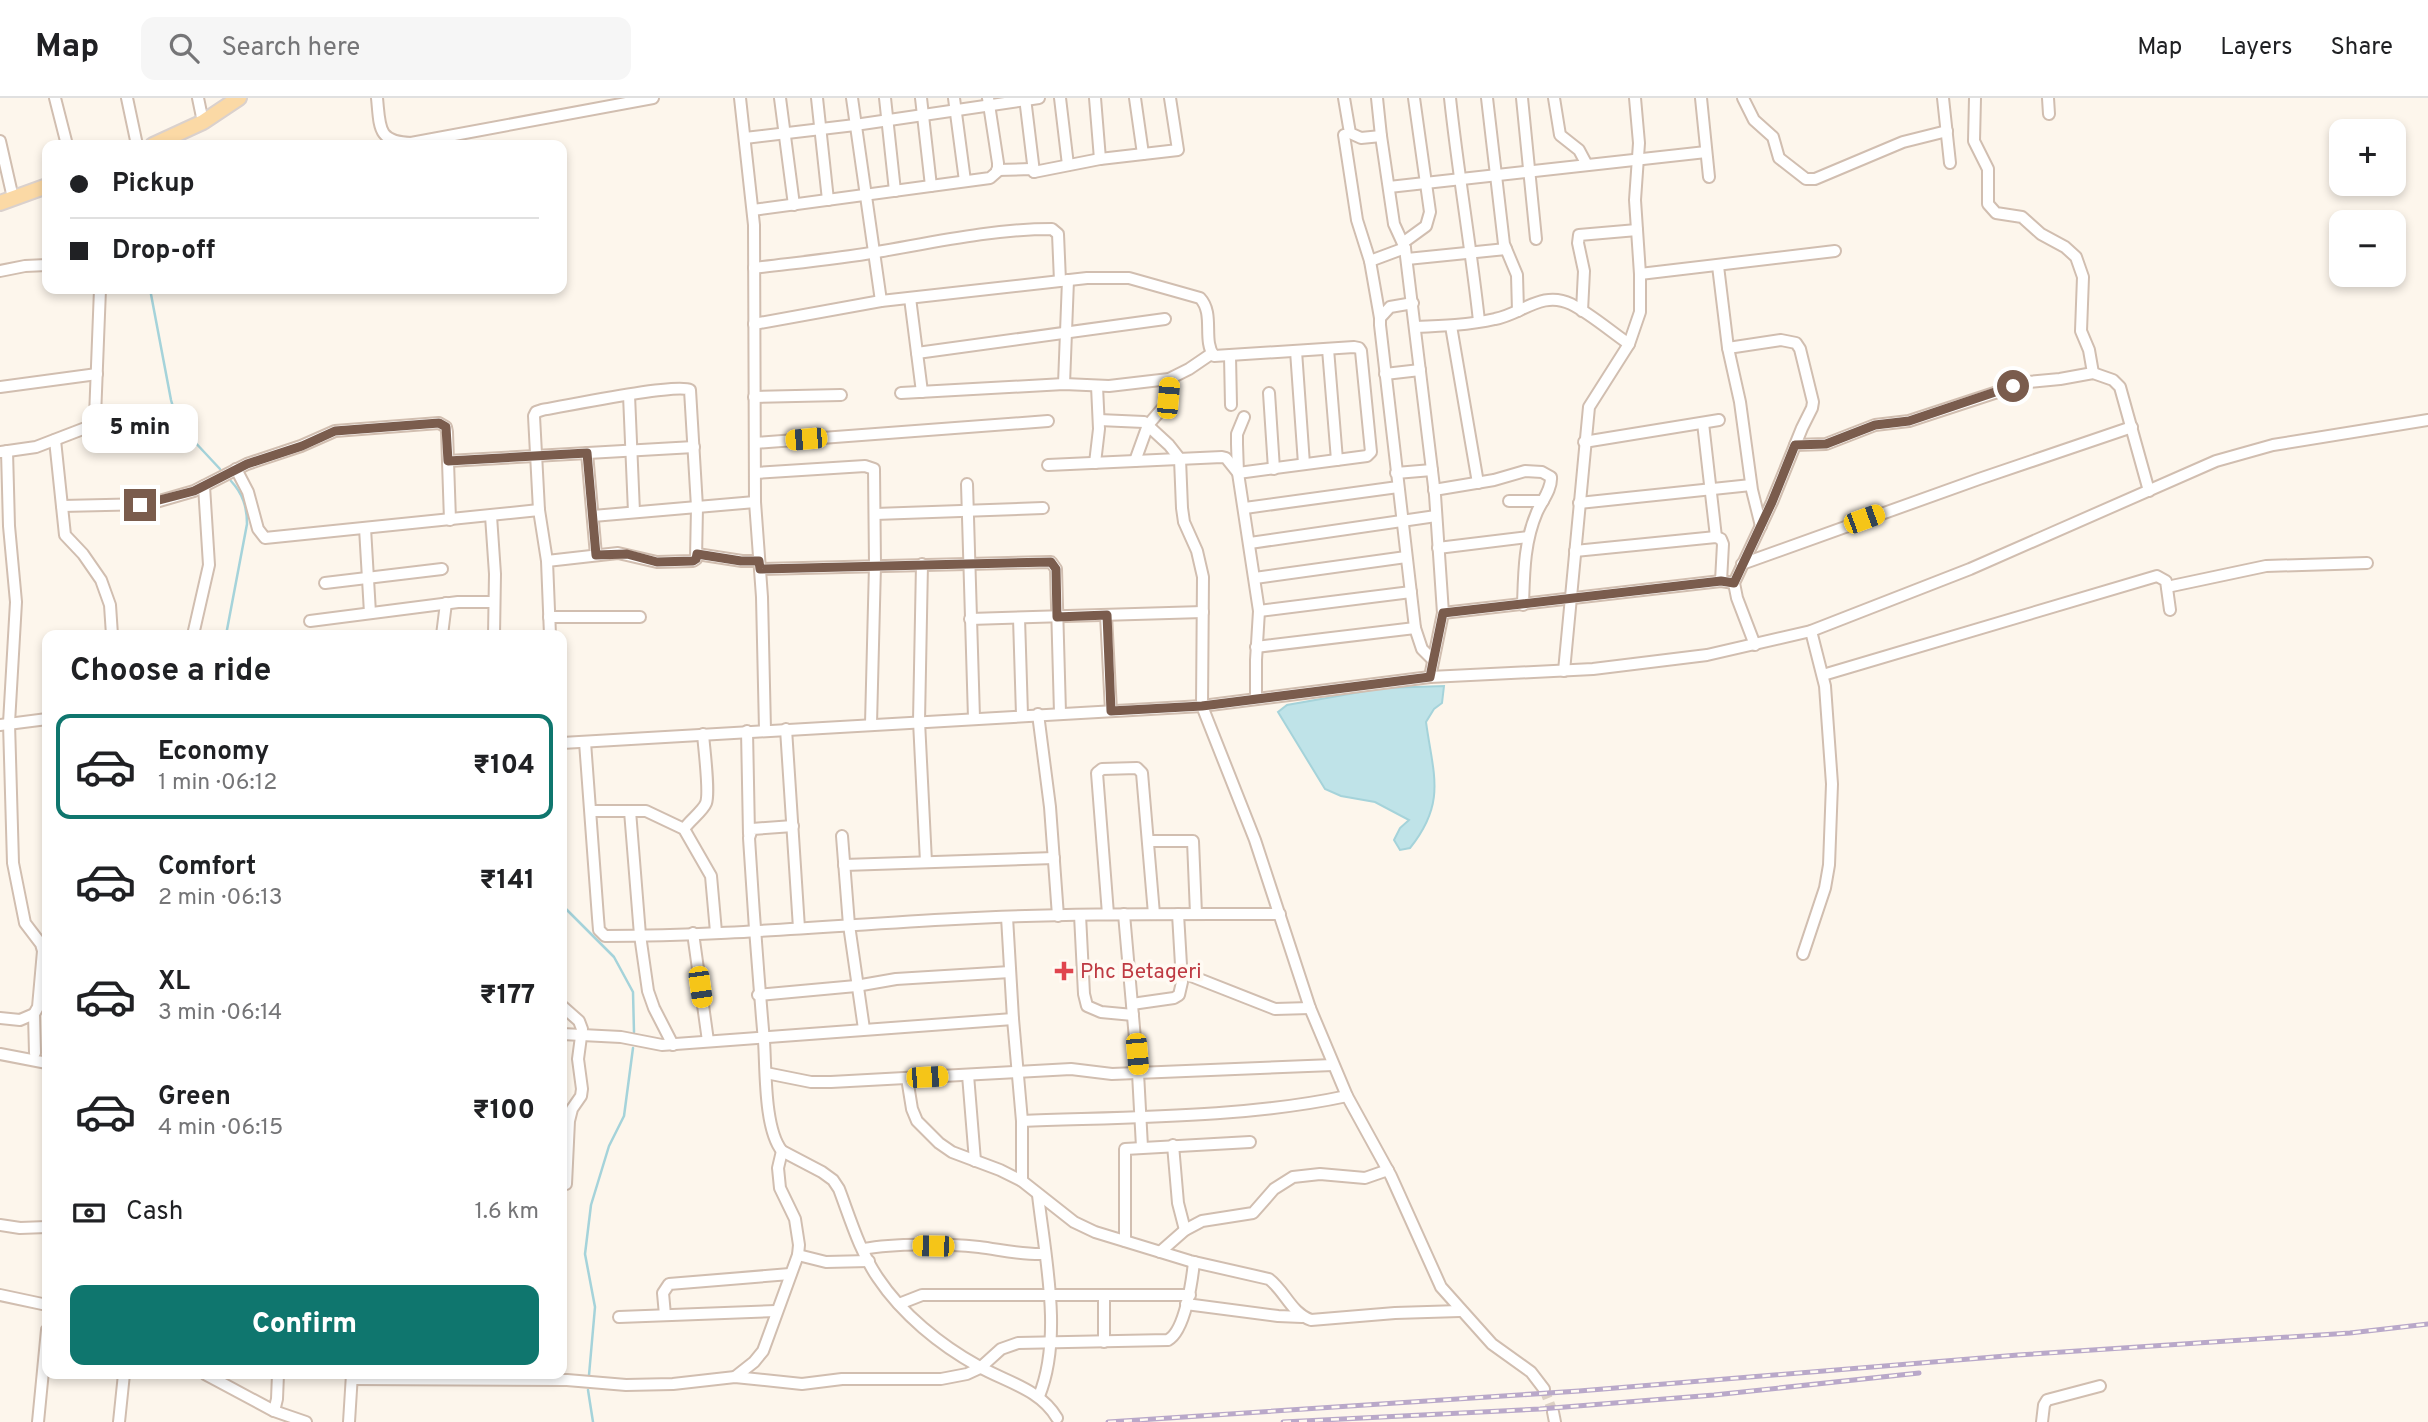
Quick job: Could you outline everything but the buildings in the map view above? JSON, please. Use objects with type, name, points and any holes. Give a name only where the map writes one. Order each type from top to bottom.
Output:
[{"type":"main road","points":[[164,140],[203,122],[239,98]]},
{"type":"main road","points":[[7,200],[42,188]]},
{"type":"street","points":[[55,98],[66,140]]},
{"type":"street","points":[[127,98],[137,140]]},
{"type":"street","points":[[198,98],[203,122]]},
{"type":"street","points":[[377,98],[382,133],[391,140]]},
{"type":"street","points":[[427,140],[653,98]]},
{"type":"street","points":[[740,98],[753,210],[755,502],[760,565],[765,730]]},
{"type":"street","points":[[780,98],[794,205]]},
{"type":"street","points":[[817,98],[828,200]]},
{"type":"street","points":[[852,98],[881,301]]},
{"type":"street","points":[[885,98],[895,191]]},
{"type":"street","points":[[921,98],[931,186]]},
{"type":"street","points":[[954,98],[965,181]]},
{"type":"street","points":[[745,138],[923,116],[988,102],[1039,98]]},
{"type":"street","points":[[1060,98],[1068,165]]},
{"type":"street","points":[[1095,98],[1100,159]]},
{"type":"street","points":[[1135,98],[1143,154]]},
{"type":"street","points":[[753,210],[990,178],[997,170],[1031,169],[1034,172],[1100,159],[1178,150],[1170,98]]},
{"type":"street","points":[[1344,98],[1350,133],[1361,138],[1381,136]]},
{"type":"street","points":[[1377,98],[1394,224],[1405,250],[1413,303],[1434,490],[1443,613],[1430,677]]},
{"type":"street","points":[[1405,250],[1429,220],[1414,98]]},
{"type":"street","points":[[1450,98],[1479,321]]},
{"type":"street","points":[[1487,98],[1506,249],[1516,267],[1518,310]]},
{"type":"street","points":[[1522,98],[1536,239]]},
{"type":"street","points":[[1554,98],[1560,135],[1579,150],[1587,164]]},
{"type":"street","points":[[1564,671],[1589,407],[1629,344],[1640,312],[1635,200],[1639,143],[1635,98]]},
{"type":"street","points":[[1701,98],[1709,177]]},
{"type":"street","points":[[1743,98],[1754,120],[1773,137],[1779,158],[1806,179],[1815,179],[1922,135],[1947,131]]},
{"type":"street","points":[[1943,98],[1950,163]]},
{"type":"street","points":[[1976,98],[1974,141],[1986,162],[1988,204],[1991,209],[1996,214],[2022,217],[2040,234],[2065,247],[2077,257],[2083,277],[2081,331],[2089,350],[2093,373]]},
{"type":"street","points":[[2048,98],[2049,114]]},
{"type":"street","points":[[1025,99],[1034,172]]},
{"type":"street","points":[[988,102],[997,170]]},
{"type":"street","points":[[1344,135],[1357,220],[1366,256],[1370,261],[1380,318],[1415,628],[1422,649],[1433,660]]},
{"type":"street","points":[[0,141],[7,200]]},
{"type":"street","points":[[1389,187],[1706,152]]},
{"type":"street","points":[[754,268],[874,253],[972,234],[1052,229],[1058,234],[1064,281],[1064,384]]},
{"type":"street","points":[[1582,311],[1584,271],[1579,235],[1637,230]]},
{"type":"street","points":[[1370,261],[1405,250],[1472,253],[1506,249]]},
{"type":"street","points":[[1640,274],[1835,251]]},
{"type":"street","points":[[0,271],[42,265]]},
{"type":"street","points":[[1718,266],[1728,348],[1740,402],[1751,485],[1761,526]]},
{"type":"street","points":[[754,324],[881,301],[1064,281],[1129,278],[1200,298],[1207,309],[1211,354]]},
{"type":"street","points":[[42,948],[25,923],[13,863],[5,724],[16,602],[4,451],[36,447],[93,423],[100,294]]},
{"type":"street","points":[[910,298],[922,392]]},
{"type":"street","points":[[1415,327],[1451,326],[1498,319],[1533,303],[1550,299],[1570,303],[1629,344]]},
{"type":"street","points":[[1380,318],[1390,307],[1413,303]]},
{"type":"street","points":[[917,353],[1165,319]]},
{"type":"street","points":[[1451,326],[1478,483]]},
{"type":"street","points":[[1728,348],[1781,340],[1796,343],[1800,349],[1813,402],[1734,583],[1755,645]]},
{"type":"street","points":[[1211,354],[1219,357],[1359,348],[1371,452],[1367,456],[1274,469],[1236,471]]},
{"type":"street","points":[[1328,349],[1337,460]]},
{"type":"street","points":[[1293,351],[1304,464]]},
{"type":"street","points":[[901,393],[1064,384],[1097,386],[1169,379],[1211,354]]},
{"type":"street","points":[[1230,356],[1231,405]]},
{"type":"street","points":[[1385,374],[1420,370]]},
{"type":"street","points":[[1795,445],[1826,444],[1875,425],[1909,421],[2028,382],[2093,373],[2113,380],[2120,387],[2148,491]]},
{"type":"street","points":[[0,387],[97,374]]},
{"type":"street","points":[[1135,461],[1148,425],[1166,404],[1169,379]]},
{"type":"street","points":[[1095,463],[1099,420],[1097,386]]},
{"type":"street","points":[[547,561],[627,554],[657,562],[696,559],[697,507],[690,390],[681,387],[536,412],[533,424],[535,457],[539,510],[547,561],[550,630]]},
{"type":"street","points":[[1269,393],[1274,469]]},
{"type":"street","points":[[629,395],[634,512]]},
{"type":"street","points":[[754,397],[841,395]]},
{"type":"street","points":[[1244,417],[1237,434],[1236,471],[1250,542],[1259,611],[1256,699]]},
{"type":"street","points":[[1099,420],[1136,421],[1148,425],[1180,459],[1184,522],[1203,577],[1202,706],[1238,793],[1333,1065],[1388,1170],[1441,1287],[1492,1344],[1531,1372],[1544,1389]]},
{"type":"street","points":[[1584,442],[1719,420]]},
{"type":"street","points":[[755,443],[1048,421]]},
{"type":"street","points":[[567,743],[1202,706],[1430,677],[1564,671],[1707,656],[1811,631],[1970,569],[2216,461],[2264,447],[2428,421]]},
{"type":"street","points":[[62,506],[149,504],[194,491],[236,469],[302,446],[335,431],[439,423],[446,427],[447,432],[450,520]]},
{"type":"street","points":[[1703,423],[1716,537]]},
{"type":"street","points":[[1742,564],[1979,478],[2132,427]]},
{"type":"street","points":[[55,440],[65,535],[83,554],[101,580],[110,606],[112,630]]},
{"type":"street","points":[[448,461],[694,447]]},
{"type":"street","points":[[587,453],[596,555]]},
{"type":"street","points":[[1048,466],[1226,458],[1236,471]]},
{"type":"street","points":[[755,473],[870,466],[875,474],[871,724]]},
{"type":"street","points":[[236,469],[248,492],[258,529],[265,538],[539,510]]},
{"type":"street","points":[[1396,473],[1432,470]]},
{"type":"street","points":[[1434,490],[1478,483],[1525,471],[1548,474],[1552,482],[1528,537],[1522,604]]},
{"type":"street","points":[[967,484],[974,718]]},
{"type":"street","points":[[1579,503],[1751,485]]},
{"type":"street","points":[[194,630],[209,565],[204,486]]},
{"type":"street","points":[[1244,508],[1398,487]]},
{"type":"street","points":[[1509,501],[1543,501]]},
{"type":"street","points":[[593,516],[755,502]]},
{"type":"street","points":[[875,514],[1043,508]]},
{"type":"street","points":[[491,516],[495,574],[494,630]]},
{"type":"street","points":[[1250,542],[1436,516]]},
{"type":"street","points":[[365,528],[370,614]]},
{"type":"street","points":[[1438,548],[1528,537]]},
{"type":"street","points":[[1575,551],[1716,537],[1721,539],[1723,544],[1721,581]]},
{"type":"street","points":[[697,554],[760,565],[1051,562],[1056,569],[1060,713]]},
{"type":"street","points":[[1255,578],[1406,557]]},
{"type":"street","points":[[2167,587],[2266,566],[2367,563]]},
{"type":"street","points":[[922,564],[919,721],[926,862]]},
{"type":"street","points":[[326,583],[442,569]]},
{"type":"street","points":[[1823,675],[2152,578],[2163,578],[2170,610]]},
{"type":"street","points":[[1443,613],[1721,581],[1734,583]]},
{"type":"street","points":[[1259,611],[1410,592]]},
{"type":"street","points":[[310,621],[446,603],[493,602]]},
{"type":"street","points":[[443,630],[446,603]]},
{"type":"street","points":[[971,619],[1203,612]]},
{"type":"street","points":[[1107,615],[1111,711]]},
{"type":"street","points":[[549,617],[640,617]]},
{"type":"street","points":[[1019,618],[1022,715]]},
{"type":"street","points":[[1256,647],[1415,628]]},
{"type":"street","points":[[1803,954],[1822,898],[1829,865],[1832,784],[1823,675],[1811,631]]},
{"type":"street","points":[[1038,714],[1058,916]]},
{"type":"street","points":[[5,724],[42,720]]},
{"type":"street","points":[[786,729],[799,928]]},
{"type":"street","points":[[747,731],[749,838],[758,995],[774,1135],[782,1151],[833,1180],[878,1278],[899,1304],[940,1341],[980,1368],[1039,1396],[1057,1418]]},
{"type":"street","points":[[684,829],[707,799],[702,734]]},
{"type":"street","points":[[585,742],[599,930],[605,936],[1007,917],[1280,914]]},
{"type":"street","points":[[1108,914],[1097,777],[1099,770],[1141,769],[1154,914]]},
{"type":"street","points":[[591,811],[651,812],[684,829],[712,876],[716,932]]},
{"type":"street","points":[[631,811],[640,935],[648,991],[673,1045]]},
{"type":"street","points":[[749,838],[752,829],[793,826]]},
{"type":"street","points":[[842,836],[849,925],[864,1030]]},
{"type":"street","points":[[1148,841],[1193,841],[1196,914]]},
{"type":"street","points":[[844,865],[1054,858]]},
{"type":"street","points":[[1124,914],[1142,1147]]},
{"type":"street","points":[[1080,915],[1084,993],[1087,1006],[1101,1012],[1133,1010],[1179,995],[1182,989],[1178,914]]},
{"type":"street","points":[[1007,917],[1022,1121],[1022,1181]]},
{"type":"street","points":[[693,933],[708,1041]]},
{"type":"street","points":[[758,995],[856,986],[895,979],[1010,972]]},
{"type":"street","points":[[1181,972],[1276,1009],[1311,1008]]},
{"type":"street","points":[[35,1053],[34,1014],[42,997]]},
{"type":"street","points":[[567,1011],[581,1024],[578,1059],[582,1089],[569,1121],[567,1163]]},
{"type":"street","points":[[0,1018],[20,1020],[34,1014]]},
{"type":"street","points":[[567,1034],[621,1037],[652,1045],[673,1045],[1013,1019]]},
{"type":"street","points":[[0,1054],[42,1062]]},
{"type":"street","points":[[766,1073],[811,1082],[1071,1069],[1101,1074],[1333,1065]]},
{"type":"street","points":[[968,1075],[975,1161]]},
{"type":"street","points":[[906,1078],[917,1121],[952,1152],[1022,1181],[1074,1222],[1095,1232],[1194,1262],[1269,1279],[1277,1285],[1302,1317]]},
{"type":"street","points":[[1022,1121],[1289,1106],[1347,1096]]},
{"type":"street","points":[[1125,1241],[1125,1149],[1250,1142]]},
{"type":"street","points":[[1173,1145],[1178,1203],[1185,1230]]},
{"type":"street","points":[[735,1377],[763,1351],[798,1255],[795,1219],[779,1188],[778,1168],[782,1151]]},
{"type":"street","points":[[1160,1252],[1185,1230],[1202,1221],[1253,1213],[1274,1189],[1293,1177],[1320,1174],[1364,1178],[1388,1170]]},
{"type":"street","points":[[1038,1195],[1050,1294],[1050,1343],[1045,1383],[1039,1396]]},
{"type":"street","points":[[0,1225],[42,1227]]},
{"type":"street","points":[[864,1249],[886,1245],[980,1247],[1019,1254],[1045,1254]]},
{"type":"street","points":[[798,1255],[826,1262],[869,1261]]},
{"type":"street","points":[[552,1379],[650,1384],[735,1377],[802,1384],[842,1379],[941,1379],[980,1368],[1010,1344],[1168,1340],[1176,1332],[1188,1300],[1194,1262]]},
{"type":"street","points":[[665,1315],[663,1293],[669,1284],[790,1274]]},
{"type":"street","points":[[899,1304],[922,1295],[1050,1294],[1188,1300],[1278,1316],[1302,1317],[1311,1321],[1395,1313],[1460,1311]]},
{"type":"street","points":[[0,1295],[42,1304]]},
{"type":"street","points":[[1104,1295],[1104,1342]]},
{"type":"street","points":[[619,1317],[776,1311]]},
{"type":"street","points":[[38,1422],[42,1379]]},
{"type":"street","points":[[119,1422],[123,1379]]},
{"type":"street","points":[[214,1379],[274,1411],[306,1422]]},
{"type":"street","points":[[274,1411],[278,1399],[278,1379]]},
{"type":"street","points":[[349,1422],[352,1379]]},
{"type":"street","points":[[2042,1422],[2047,1400],[2100,1386]]},
{"type":"water","points":[[1444,686],[1442,703],[1434,709],[1426,722],[1434,773],[1433,802],[1422,832],[1410,848],[1400,850],[1394,840],[1400,828],[1409,820],[1375,802],[1341,796],[1325,789],[1278,712],[1287,705],[1383,688]]},
{"type":"waterway","points":[[151,294],[178,424],[220,469]]},
{"type":"waterway","points":[[227,630],[247,524],[244,501],[231,481]]},
{"type":"waterway","points":[[567,910],[614,957],[633,992],[634,1032]]},
{"type":"waterway","points":[[589,1375],[595,1307],[585,1254],[591,1205],[609,1146],[624,1116],[633,1048]]},
{"type":"waterway","points":[[588,1390],[593,1422]]},
{"type":"tunnel","points":[[1544,1389],[1553,1412]]},
{"type":"railway","points":[[1108,1422],[1579,1391],[2018,1355],[2350,1333],[2428,1324]]},
{"type":"railway","points":[[1283,1422],[1540,1409],[1714,1395],[1919,1373]]},
{"type":"place","name":"Phc Betageri","points":[[1064,971]]},
{"type":"route","points":[[140,505],[194,491],[247,464],[302,446],[335,431],[439,423],[446,427],[448,461],[587,453],[596,555],[627,554],[657,562],[693,561],[697,554],[759,561],[760,569],[1051,562],[1056,569],[1057,617],[1107,615],[1111,711],[1202,706],[1430,677],[1443,613],[1721,581],[1734,583],[1795,445],[1826,444],[1875,425],[1909,421],[2013,386]]}]
